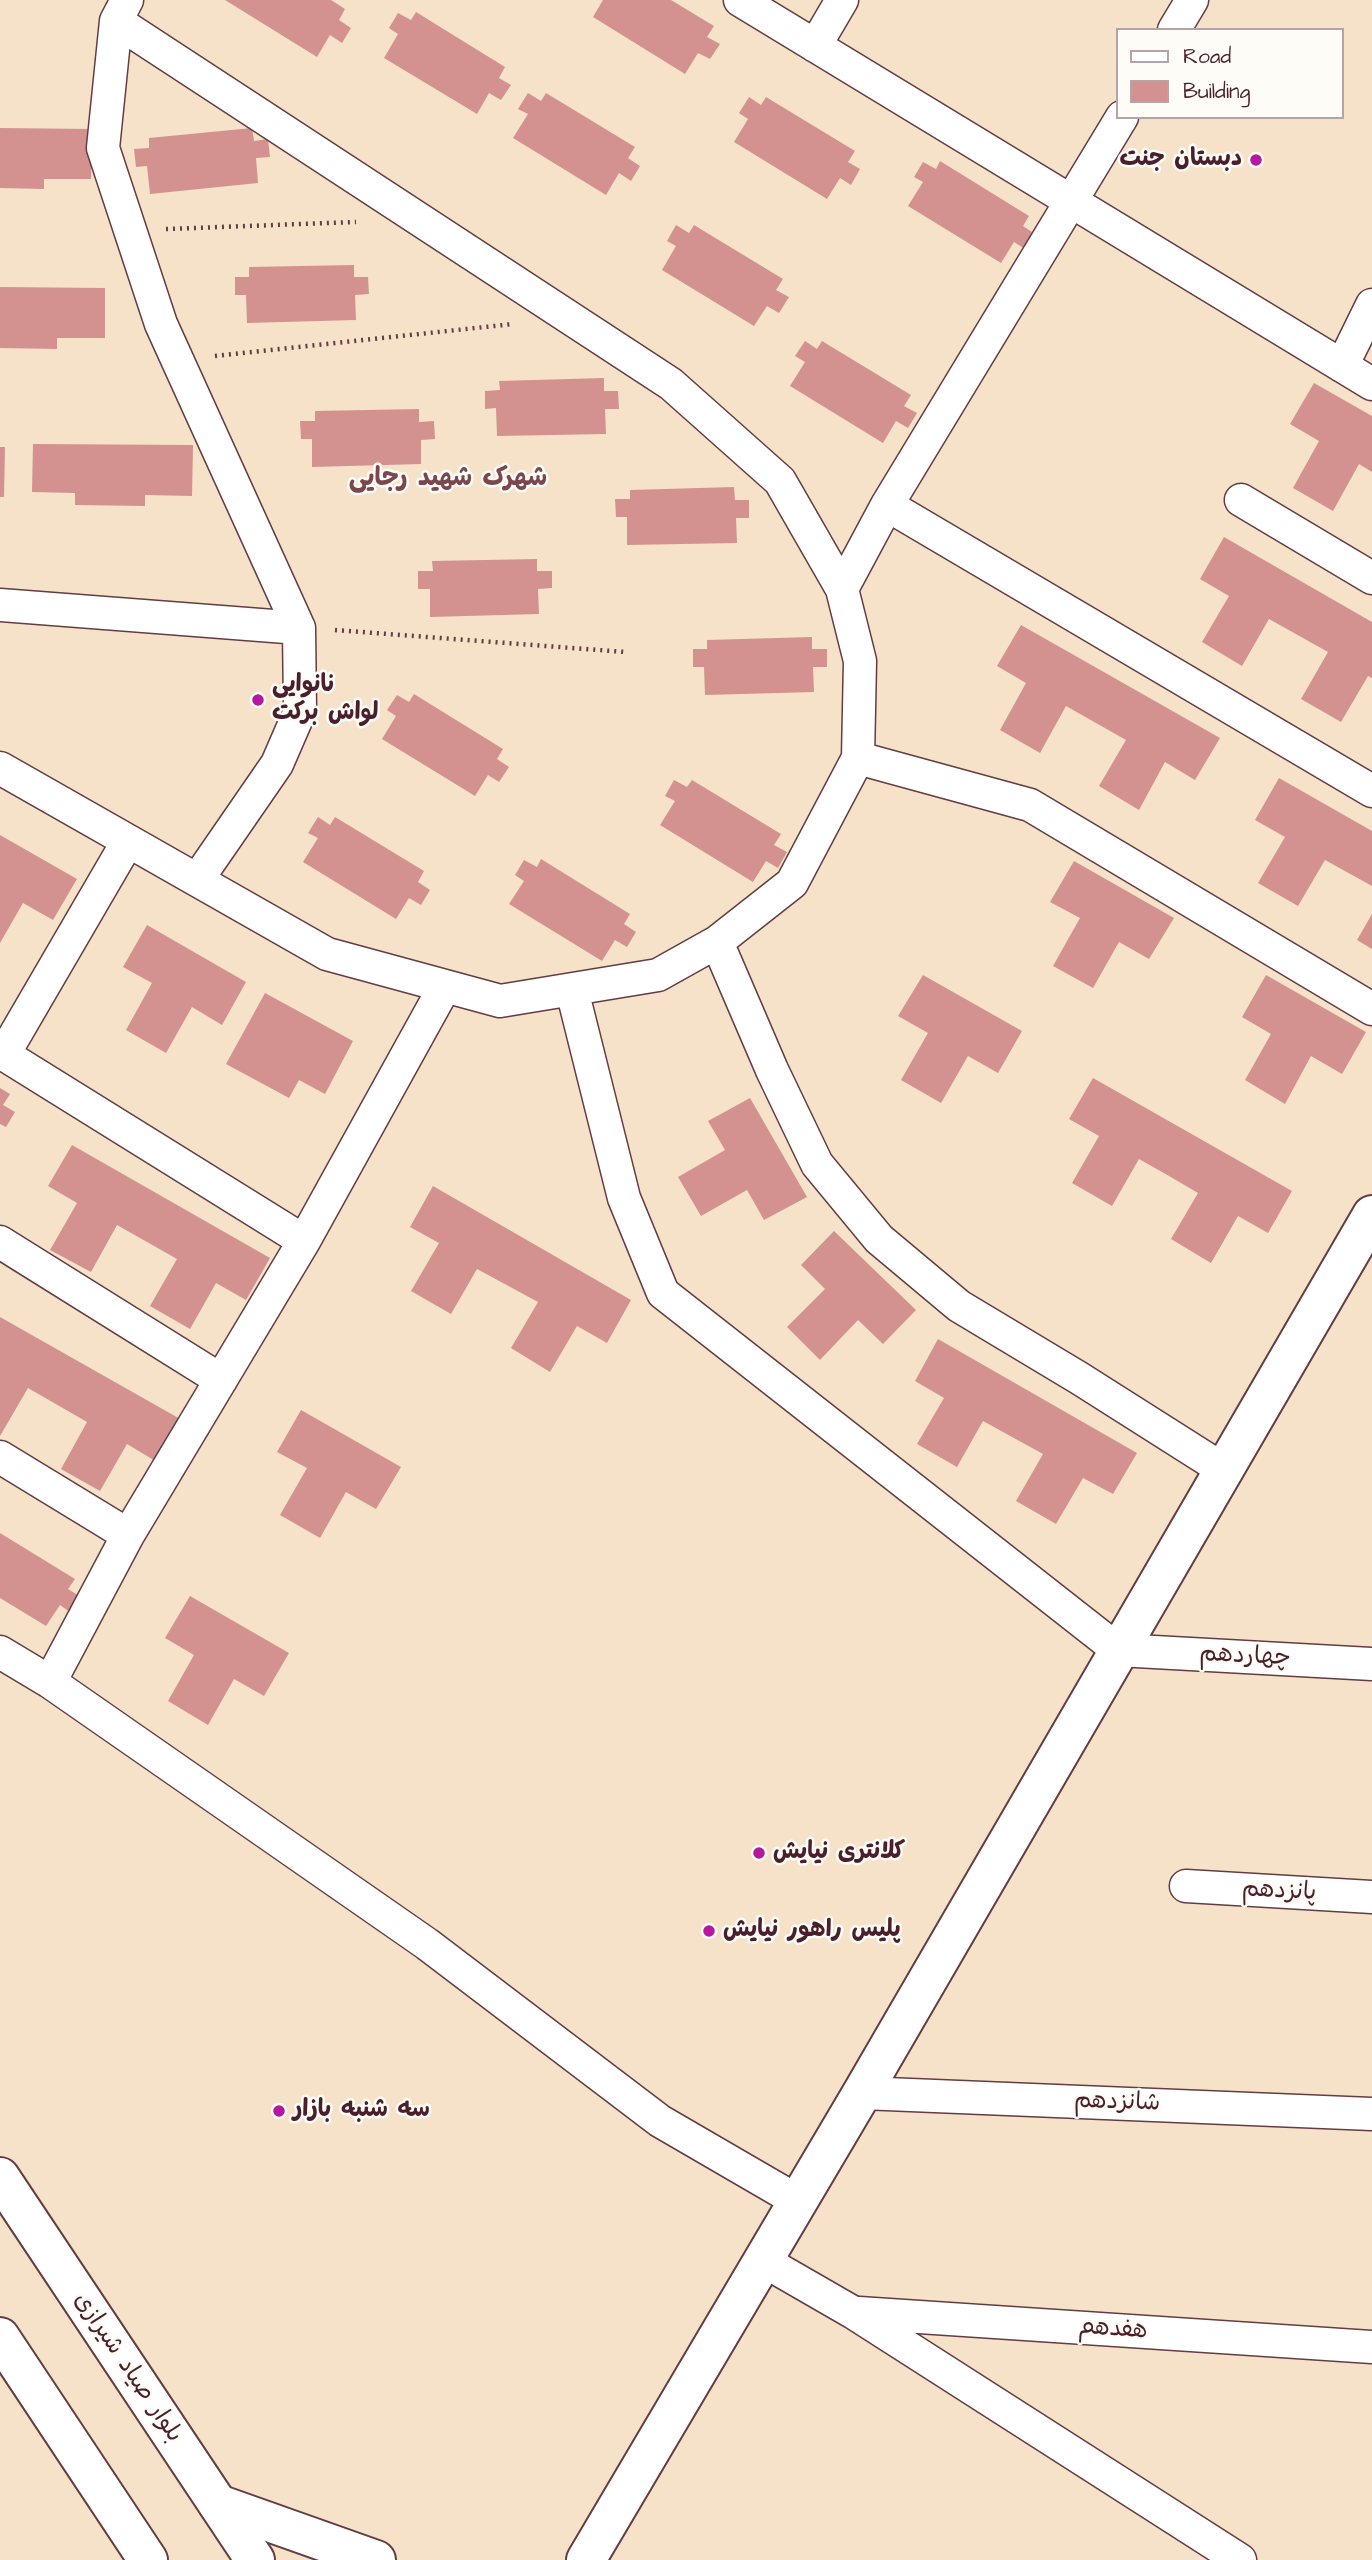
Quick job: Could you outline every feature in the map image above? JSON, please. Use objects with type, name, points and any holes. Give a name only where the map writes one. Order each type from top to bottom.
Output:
[{"type":"street","points":[[740,0],[1372,384]]},
{"type":"street","points":[[815,46],[842,0]]},
{"type":"street","points":[[1175,28],[1192,0]]},
{"type":"street","points":[[0,768],[327,954],[500,1001],[658,975],[717,942],[792,883],[858,758],[860,661],[842,589],[780,481],[671,384],[420,220],[122,10],[103,148],[161,324],[299,628],[300,711],[277,764],[197,880]]},
{"type":"street","points":[[842,589],[887,505],[1121,119]]},
{"type":"street","points":[[1342,366],[1372,305]]},
{"type":"street","points":[[1241,500],[1372,578]]},
{"type":"street","points":[[887,505],[1372,791]]},
{"type":"street","points":[[0,605],[299,628]]},
{"type":"street","points":[[858,758],[1030,805],[1372,1009]]},
{"type":"street","points":[[128,841],[2,1053],[304,1241]]},
{"type":"street","points":[[717,942],[772,1070],[817,1164],[878,1238],[959,1307],[1079,1378],[1224,1470]]},
{"type":"street","points":[[50,1682],[128,1535],[304,1241],[445,986]]},
{"type":"street","points":[[572,990],[624,1198],[663,1293],[1118,1650]]},
{"type":"street","points":[[586,2560],[862,2092],[1372,1215]]},
{"type":"street","points":[[0,1242],[221,1380]]},
{"type":"street","points":[[0,1457],[128,1535]]},
{"type":"street","name":"چهاردهم","points":[[1118,1650],[1372,1664]]},
{"type":"street","points":[[0,1653],[50,1682],[427,1944],[660,2121],[796,2200]]},
{"type":"street","name":"پانزدهم","points":[[1185,1886],[1372,1897]]},
{"type":"street","name":"شانزدهم","points":[[862,2092],[1372,2114]]},
{"type":"street","name":"بلوار صیاد شیرازی","points":[[0,2177],[255,2560]]},
{"type":"street","points":[[762,2260],[854,2313],[1240,2560]]},
{"type":"street","name":"هفدهم","points":[[854,2313],[1372,2347]]},
{"type":"street","points":[[0,2337],[148,2560]]},
{"type":"street","points":[[218,2504],[376,2560]]},
{"type":"path","points":[[130,231],[420,220]]},
{"type":"path","points":[[176,360],[570,318]]},
{"type":"path","points":[[299,628],[625,652]]},
{"type":"building","points":[[225,0],[331,0],[345,9],[339,20],[351,28],[342,43],[330,35],[317,57]]},
{"type":"building","points":[[603,0],[671,0],[714,26],[707,37],[720,44],[710,59],[698,53],[685,74],[593,17]]},
{"type":"building","points":[[416,12],[505,67],[499,78],[511,85],[501,100],[489,93],[477,114],[384,58],[398,34],[389,28],[398,13],[411,20]]},
{"type":"building","points":[[528,93],[541,101],[546,93],[635,147],[628,158],[640,166],[631,181],[619,173],[606,195],[513,138],[528,114],[518,109]]},
{"type":"building","points":[[749,97],[761,105],[766,97],[855,151],[848,162],[860,169],[851,185],[840,178],[827,199],[734,142],[748,119],[739,113]]},
{"type":"building","points":[[0,128],[92,129],[91,179],[44,179],[44,189],[0,188]]},
{"type":"building","points":[[252,128],[254,141],[268,139],[270,157],[256,158],[258,183],[150,194],[147,166],[136,167],[134,149],[149,148],[149,138]]},
{"type":"building","points":[[940,161],[1029,216],[1023,226],[1035,234],[1025,249],[1014,242],[1001,263],[908,206],[923,182],[914,177],[923,162],[936,169]]},
{"type":"building","points":[[676,225],[689,233],[694,225],[783,279],[776,290],[789,297],[779,313],[767,306],[754,326],[662,270],[676,246],[667,241]]},
{"type":"building","points":[[354,265],[354,277],[368,277],[369,294],[355,295],[356,320],[247,323],[246,295],[235,295],[235,277],[249,277],[249,267]]},
{"type":"building","points":[[0,287],[105,288],[105,338],[57,338],[57,349],[0,348]]},
{"type":"building","points":[[805,341],[817,349],[822,341],[911,395],[904,406],[917,413],[908,428],[896,421],[883,443],[790,386],[805,362],[795,356]]},
{"type":"building","points":[[604,378],[604,391],[618,391],[619,409],[605,409],[606,434],[497,436],[496,408],[485,409],[485,391],[500,390],[499,381]]},
{"type":"building","points":[[1314,383],[1372,416],[1372,472],[1359,464],[1333,511],[1293,488],[1319,441],[1290,424]]},
{"type":"building","points":[[419,409],[419,422],[434,421],[435,439],[421,440],[421,464],[312,467],[312,439],[301,439],[300,421],[315,421],[315,411]]},
{"type":"building","points":[[33,444],[193,445],[192,496],[145,495],[145,506],[75,505],[75,493],[32,492]]},
{"type":"building","points":[[0,447],[5,447],[4,497],[0,497]]},
{"type":"building","points":[[734,487],[735,500],[749,500],[749,518],[736,518],[737,543],[627,545],[627,517],[616,517],[615,499],[630,499],[630,490]]},
{"type":"building","points":[[1224,537],[1372,622],[1372,678],[1368,676],[1341,722],[1301,699],[1328,652],[1269,619],[1242,666],[1202,642],[1229,596],[1200,579]]},
{"type":"building","points":[[537,559],[537,571],[552,571],[552,588],[538,589],[539,614],[430,617],[430,589],[418,589],[418,571],[433,571],[432,561]]},
{"type":"building","points":[[1021,625],[1220,738],[1195,780],[1165,762],[1139,810],[1099,786],[1126,740],[1066,706],[1040,753],[1000,730],[1026,683],[997,666]]},
{"type":"building","points":[[812,637],[812,649],[827,649],[827,667],[813,667],[814,692],[705,695],[704,667],[693,667],[693,649],[707,649],[707,640]]},
{"type":"building","points":[[414,694],[503,749],[497,759],[509,767],[499,782],[488,775],[475,796],[382,739],[396,716],[387,710],[397,695],[409,702]]},
{"type":"building","points":[[1279,778],[1372,831],[1372,886],[1325,860],[1298,906],[1258,883],[1285,837],[1255,820]]},
{"type":"building","points":[[674,780],[687,787],[692,780],[781,834],[774,845],[787,852],[778,868],[766,861],[753,882],[660,825],[675,801],[665,796]]},
{"type":"building","points":[[318,817],[330,825],[335,817],[424,871],[418,882],[430,890],[421,905],[409,898],[396,919],[303,862],[318,838],[308,833]]},
{"type":"building","points":[[0,835],[77,879],[53,920],[23,903],[0,943]]},
{"type":"building","points":[[541,859],[630,914],[624,924],[636,932],[627,947],[615,940],[602,961],[509,904],[524,881],[515,875],[524,860],[537,867]]},
{"type":"building","points":[[1074,861],[1174,918],[1149,959],[1119,942],[1093,988],[1053,966],[1080,918],[1050,902]]},
{"type":"building","points":[[1372,914],[1372,949],[1357,940]]},
{"type":"building","points":[[147,925],[246,982],[222,1025],[192,1007],[166,1053],[126,1030],[152,983],[123,967]]},
{"type":"building","points":[[923,975],[1022,1031],[998,1073],[968,1056],[941,1103],[901,1080],[928,1033],[898,1016]]},
{"type":"building","points":[[1266,975],[1366,1032],[1342,1074],[1311,1056],[1285,1104],[1245,1080],[1271,1034],[1242,1017]]},
{"type":"building","points":[[265,993],[353,1041],[325,1094],[299,1080],[289,1098],[226,1064]]},
{"type":"building","points":[[1093,1078],[1292,1191],[1268,1233],[1238,1216],[1211,1263],[1171,1239],[1198,1193],[1169,1176],[1139,1159],[1112,1206],[1072,1183],[1099,1136],[1069,1119]]},
{"type":"building","points":[[0,1088],[10,1094],[3,1105],[15,1112],[6,1127],[0,1124]]},
{"type":"building","points":[[750,1098],[807,1197],[764,1220],[747,1190],[701,1216],[678,1177],[725,1150],[708,1121]]},
{"type":"building","points":[[72,1145],[270,1258],[246,1300],[216,1283],[190,1329],[150,1306],[177,1259],[117,1225],[91,1272],[50,1250],[77,1203],[48,1186]]},
{"type":"building","points":[[433,1186],[631,1300],[607,1343],[577,1326],[550,1372],[511,1348],[538,1302],[477,1269],[451,1314],[411,1291],[439,1243],[410,1227]]},
{"type":"building","points":[[834,1231],[916,1310],[883,1344],[858,1320],[820,1360],[787,1327],[825,1289],[801,1265]]},
{"type":"building","points":[[0,1317],[182,1420],[157,1462],[127,1444],[100,1491],[61,1469],[87,1422],[28,1388],[0,1436]]},
{"type":"building","points":[[938,1339],[1137,1453],[1113,1494],[1083,1478],[1056,1524],[1016,1501],[1043,1454],[983,1421],[957,1467],[917,1444],[944,1398],[915,1381]]},
{"type":"building","points":[[301,1410],[401,1467],[376,1509],[346,1492],[320,1538],[280,1515],[307,1468],[277,1452]]},
{"type":"building","points":[[0,1533],[75,1579],[68,1589],[81,1597],[71,1613],[60,1605],[46,1626],[0,1598]]},
{"type":"building","points":[[190,1596],[289,1653],[264,1696],[234,1679],[208,1725],[168,1701],[194,1655],[165,1638]]},
{"type":"place","name":"دبستان جنت","points":[[1256,160]]},
{"type":"place","name":"نانوایی لواش برکت","points":[[258,700]]},
{"type":"place","name":"کلانتری نیایش","points":[[759,1853]]},
{"type":"place","name":"پلیس راهور نیایش","points":[[709,1931]]},
{"type":"place","name":"سه شنبه بازار","points":[[279,2111]]},
{"type":"district","name":"شهرک شهید رجایی","points":[[448,480]]}]
